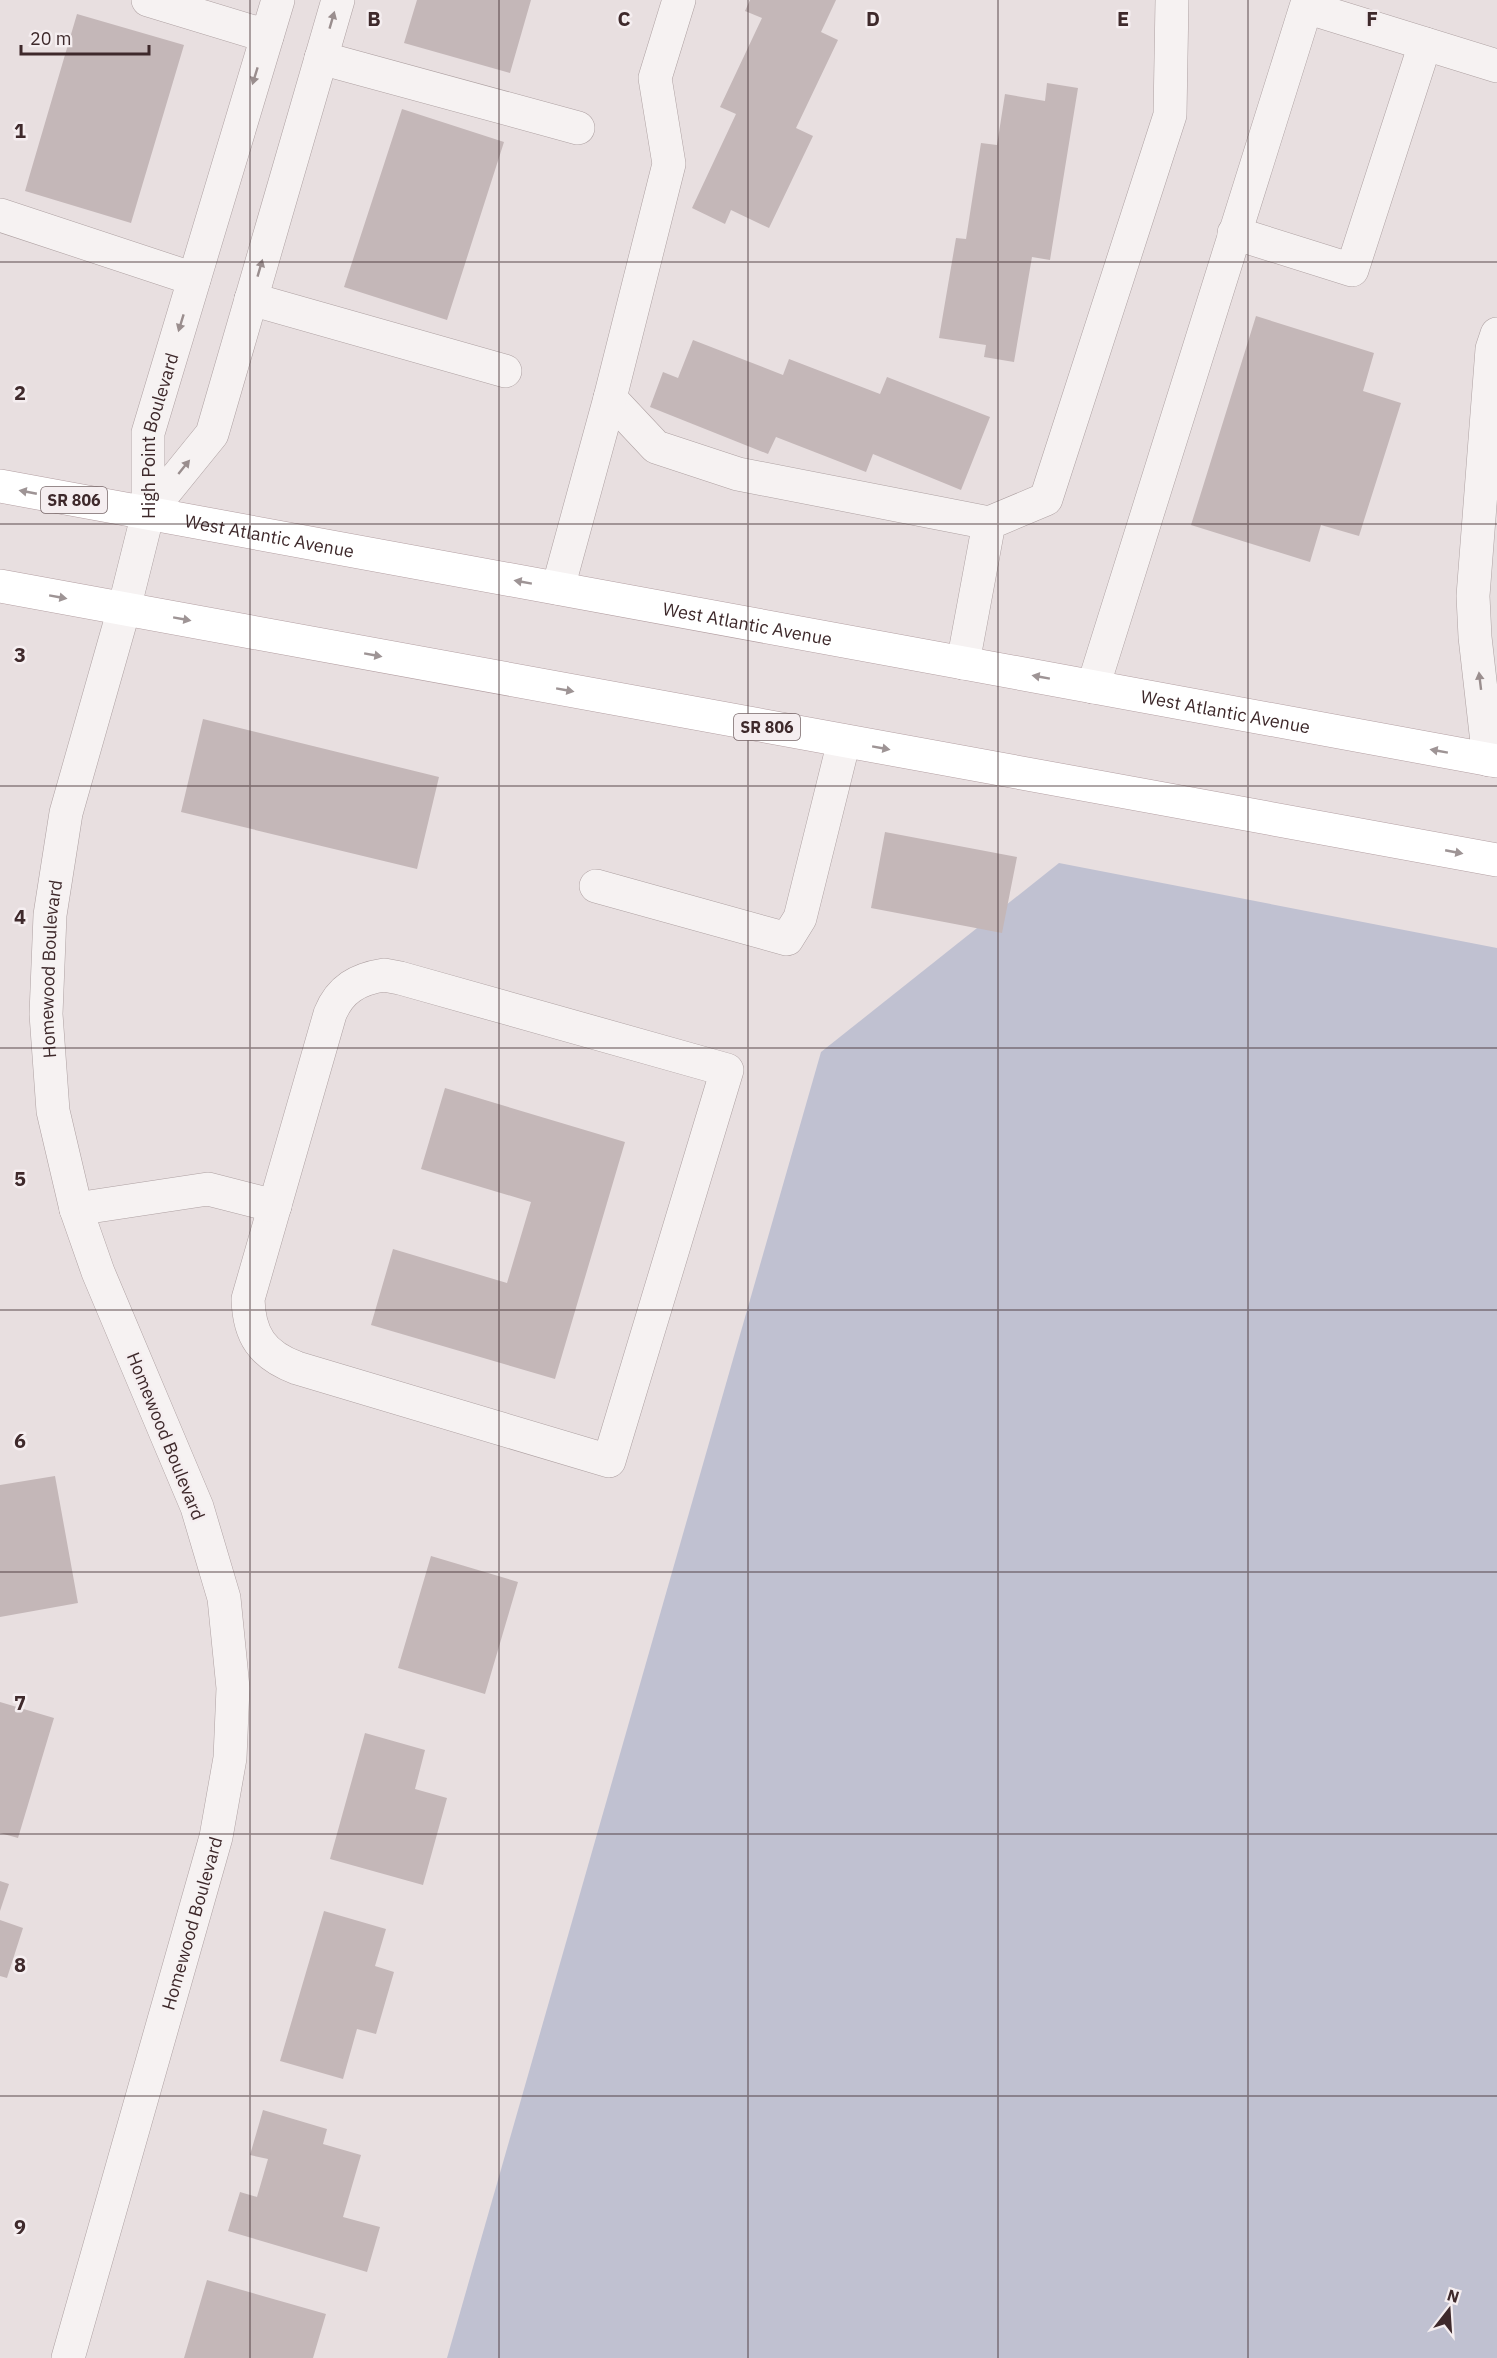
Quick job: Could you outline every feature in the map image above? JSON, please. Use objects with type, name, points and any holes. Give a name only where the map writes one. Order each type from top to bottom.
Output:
[{"type":"main road","name":"West Atlantic Avenue","points":[[0,486],[1493,760]]},
{"type":"main road","name":"SR 806","points":[[0,586],[1497,861]]},
{"type":"street","points":[[148,0],[267,36]]},
{"type":"street","name":"High Point Boulevard","points":[[148,513],[148,433],[278,0]]},
{"type":"street","name":"High Point Boulevard","points":[[148,513],[212,434],[338,0]]},
{"type":"street","points":[[558,588],[610,398],[669,164],[655,78],[679,0]]},
{"type":"street","points":[[610,398],[656,447],[738,474],[989,523],[1046,499],[1170,115],[1172,0]]},
{"type":"street","points":[[1093,687],[1306,7],[1497,66]]},
{"type":"street","points":[[1234,233],[1352,270],[1425,44]]},
{"type":"street","points":[[321,58],[578,128]]},
{"type":"street","points":[[0,215],[194,279]]},
{"type":"street","points":[[251,299],[505,371]]},
{"type":"street","points":[[1493,760],[1475,637],[1473,596],[1486,568],[1492,349],[1497,334]]},
{"type":"street","name":"Homewood Boulevard","points":[[68,2358],[216,1837],[230,1758],[233,1688],[224,1598],[197,1507],[98,1272],[76,1209],[53,1111],[46,1014],[50,915],[66,813],[124,609],[148,513]]},
{"type":"street","points":[[963,663],[989,523]]},
{"type":"street","points":[[596,886],[787,939],[800,918],[844,741]]},
{"type":"street","points":[[384,975],[400,978],[726,1070],[609,1461],[280,1361],[265,1350],[255,1335],[249,1317],[248,1299],[275,1206],[333,1006],[342,993],[354,983],[369,977],[384,975]]},
{"type":"street","points":[[76,1209],[208,1189],[275,1206]]},
{"type":"shaded area","points":[[1059,863],[1497,948],[1497,2358],[447,2358],[821,1052]]},
{"type":"building","points":[[417,0],[531,0],[510,73],[404,43]]},
{"type":"building","points":[[750,0],[836,0],[821,32],[838,40],[796,128],[813,136],[769,228],[731,210],[725,224],[692,208],[736,114],[720,107],[762,18],[745,11]]},
{"type":"building","points":[[77,14],[184,45],[131,223],[25,191]]},
{"type":"building","points":[[1047,83],[1078,88],[1050,260],[1032,257],[1014,362],[984,357],[986,345],[939,338],[956,238],[966,239],[981,143],[997,145],[1005,94],[1045,101]]},
{"type":"building","points":[[402,109],[504,142],[447,320],[344,287]]},
{"type":"building","points":[[1256,316],[1374,353],[1363,391],[1401,403],[1359,536],[1321,525],[1310,562],[1191,525]]},
{"type":"building","points":[[693,340],[783,375],[789,359],[880,394],[887,377],[990,417],[961,490],[873,454],[866,472],[776,437],[768,454],[650,407],[663,372],[678,378]]},
{"type":"building","points":[[203,719],[439,777],[417,869],[181,812]]},
{"type":"building","points":[[885,832],[1017,857],[1002,933],[871,908]]},
{"type":"building","points":[[445,1088],[625,1142],[555,1379],[371,1325],[393,1249],[507,1283],[531,1202],[421,1169]]},
{"type":"building","points":[[55,1476],[78,1603],[0,1617],[0,1485]]},
{"type":"building","points":[[431,1556],[518,1582],[485,1694],[398,1668]]},
{"type":"building","points":[[0,1702],[54,1718],[18,1838],[0,1833]]},
{"type":"building","points":[[365,1733],[425,1750],[415,1789],[447,1798],[423,1885],[330,1859]]},
{"type":"building","points":[[0,1881],[9,1884],[0,1911]]},
{"type":"building","points":[[324,1911],[386,1929],[375,1966],[394,1972],[376,2034],[357,2029],[343,2079],[280,2061]]},
{"type":"building","points":[[0,1920],[23,1928],[7,1978],[0,1976]]},
{"type":"building","points":[[263,2110],[327,2129],[323,2144],[361,2155],[343,2217],[380,2227],[367,2272],[228,2231],[240,2192],[257,2197],[268,2159],[250,2155]]},
{"type":"building","points":[[207,2280],[326,2314],[313,2358],[184,2358]]}]
